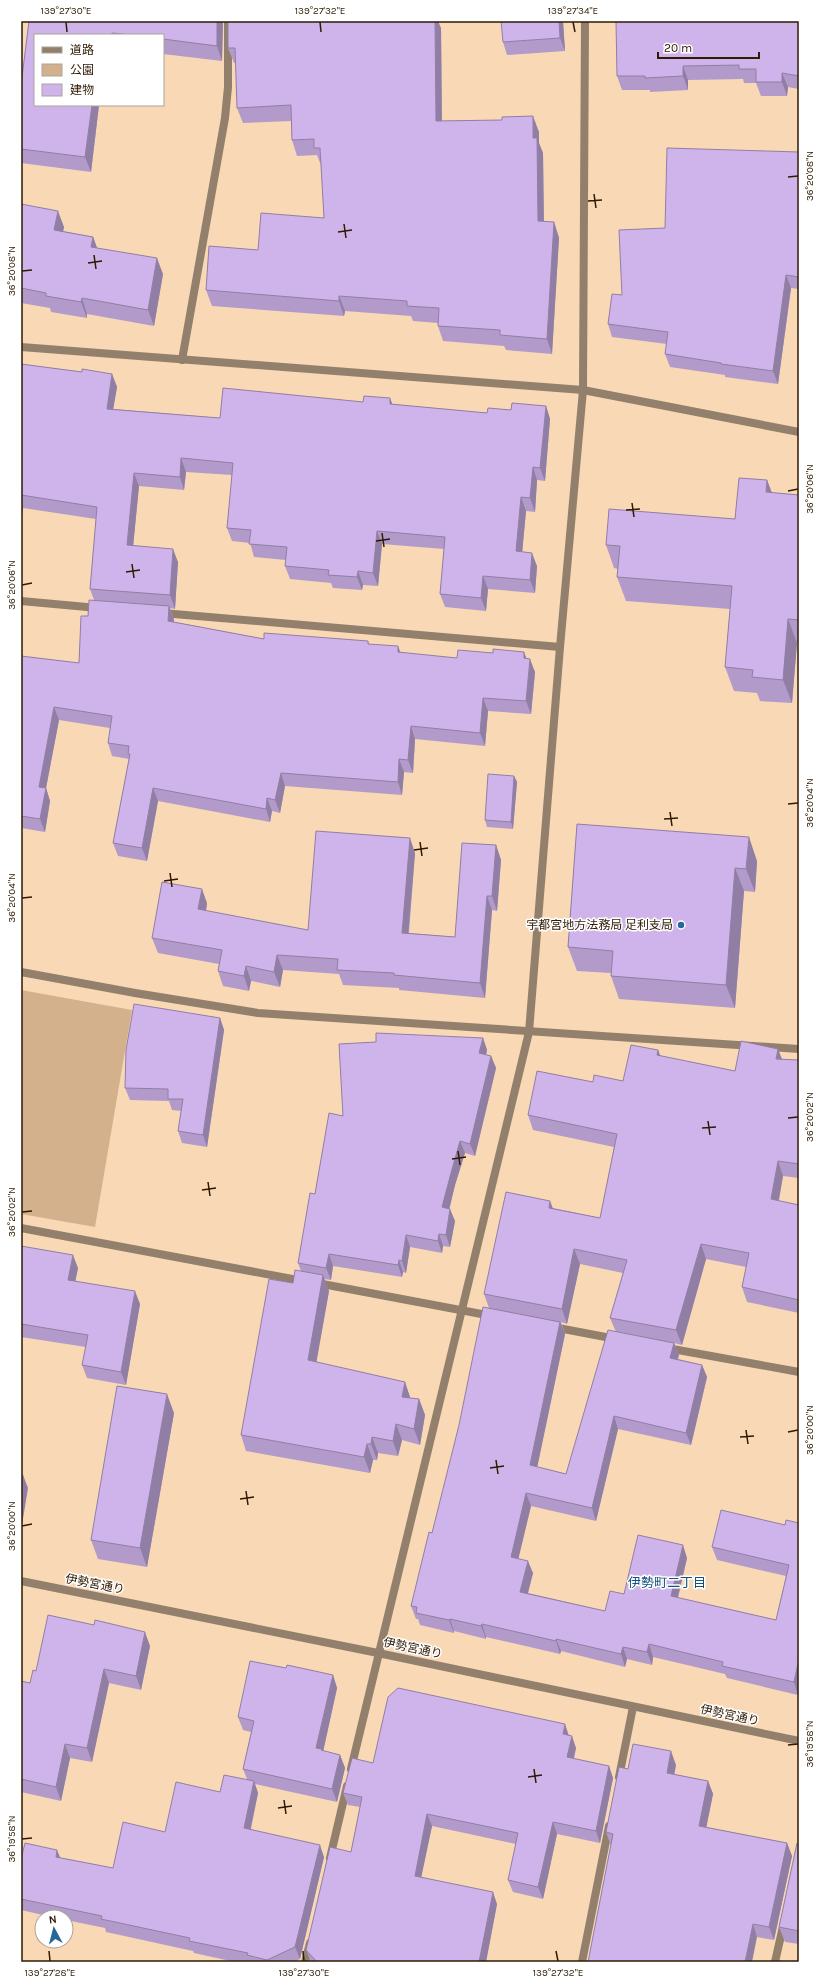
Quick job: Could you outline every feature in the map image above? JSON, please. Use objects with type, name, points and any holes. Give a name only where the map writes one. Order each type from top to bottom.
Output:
[{"type":"street","points":[[182,360],[225,118],[228,87],[228,21]]},
{"type":"street","points":[[327,1869],[378,1653],[463,1311],[529,1032],[560,647],[583,390],[585,21]]},
{"type":"street","points":[[21,347],[583,390],[799,432]]},
{"type":"street","points":[[21,602],[107,609]]},
{"type":"street","points":[[154,613],[560,647]]},
{"type":"street","points":[[21,972],[135,993],[258,1013],[799,1049]]},
{"type":"street","points":[[21,1228],[502,1318]]},
{"type":"street","points":[[541,1325],[627,1341]]},
{"type":"street","points":[[658,1346],[799,1372]]},
{"type":"street","name":"伊勢宮通り","points":[[21,1581],[378,1653],[799,1741]]},
{"type":"street","points":[[617,1784],[633,1706]]},
{"type":"street","points":[[582,1962],[611,1815]]},
{"type":"street","points":[[775,1962],[785,1916]]},
{"type":"street","points":[[305,1962],[313,1931]]},
{"type":"green space","points":[[21,990],[132,1010],[95,1227],[21,1214]]},
{"type":"building","points":[[29,21],[217,21],[217,46],[164,39],[164,34],[34,34],[34,106],[92,106],[85,157],[21,149],[21,85]]},
{"type":"building","points":[[228,21],[435,21],[436,121],[502,120],[502,117],[533,116],[533,138],[537,138],[538,221],[554,222],[547,339],[500,335],[500,330],[438,326],[439,308],[407,306],[407,301],[339,296],[339,301],[206,290],[209,246],[258,250],[261,213],[324,218],[320,148],[314,148],[314,139],[292,140],[291,105],[237,108],[235,48],[228,48]]},
{"type":"building","points":[[501,21],[559,21],[560,38],[503,42]]},
{"type":"building","points":[[616,21],[799,21],[799,76],[782,73],[782,82],[756,82],[756,69],[739,69],[739,65],[683,66],[683,76],[645,78],[645,76],[617,76]]},
{"type":"building","points":[[667,148],[799,152],[799,277],[786,275],[773,371],[665,354],[668,332],[608,324],[612,294],[622,295],[619,230],[665,228]]},
{"type":"building","points":[[21,204],[58,211],[54,230],[93,237],[91,247],[157,258],[148,310],[82,298],[81,302],[46,296],[46,293],[21,288]]},
{"type":"building","points":[[21,364],[82,372],[82,369],[112,374],[107,409],[220,418],[223,388],[363,402],[364,396],[390,398],[390,404],[487,413],[488,408],[511,410],[512,403],[546,406],[540,468],[533,467],[530,498],[521,497],[516,551],[532,553],[530,580],[483,576],[481,598],[440,594],[445,537],[377,531],[373,573],[358,571],[357,577],[328,575],[329,570],[285,566],[287,547],[249,544],[251,530],[227,528],[233,463],[181,458],[180,477],[134,473],[127,545],[173,549],[170,595],[90,589],[97,507],[21,495]]},
{"type":"building","points":[[739,478],[767,480],[766,492],[799,495],[799,620],[788,619],[783,680],[752,677],[753,670],[725,667],[732,586],[617,577],[620,546],[606,545],[609,509],[735,519]]},
{"type":"building","points":[[89,600],[169,606],[168,621],[264,639],[264,633],[368,641],[368,644],[398,646],[398,652],[457,658],[458,650],[493,653],[493,649],[524,652],[524,658],[530,659],[526,701],[483,698],[480,733],[411,726],[408,760],[399,759],[398,782],[281,773],[275,800],[267,798],[266,809],[153,788],[142,848],[113,843],[130,754],[128,754],[129,746],[108,743],[112,716],[54,707],[39,787],[46,788],[40,819],[21,816],[21,656],[79,663],[81,616],[88,616]]},
{"type":"building","points":[[488,774],[514,776],[511,822],[485,820]]},
{"type":"building","points":[[577,824],[749,837],[746,869],[735,868],[726,985],[611,976],[613,951],[568,947]]},
{"type":"building","points":[[316,831],[410,838],[402,933],[455,937],[462,843],[496,845],[492,896],[487,896],[480,983],[394,975],[394,973],[337,970],[338,959],[277,955],[274,972],[246,966],[244,976],[218,971],[222,950],[152,938],[162,882],[202,889],[198,909],[308,930]]},
{"type":"building","points":[[134,1004],[220,1018],[203,1135],[178,1131],[183,1099],[168,1099],[168,1089],[125,1088],[126,1050]]},
{"type":"building","points":[[376,1033],[483,1038],[479,1053],[491,1056],[470,1144],[460,1141],[442,1207],[450,1209],[446,1235],[439,1234],[438,1241],[406,1235],[402,1261],[399,1260],[398,1265],[329,1254],[326,1268],[298,1263],[310,1193],[315,1194],[329,1113],[343,1116],[339,1044],[376,1042]]},
{"type":"building","points":[[741,1041],[778,1049],[776,1059],[799,1060],[799,1164],[778,1161],[771,1199],[799,1205],[799,1300],[742,1287],[749,1253],[701,1244],[676,1330],[610,1318],[627,1260],[574,1249],[562,1309],[484,1294],[506,1192],[550,1201],[549,1208],[600,1218],[617,1134],[528,1115],[537,1071],[593,1082],[594,1075],[623,1081],[631,1045],[658,1050],[657,1055],[735,1071]]},
{"type":"building","points":[[21,1246],[73,1255],[68,1280],[135,1291],[121,1372],[82,1365],[88,1335],[21,1324]]},
{"type":"building","points":[[295,1270],[323,1275],[308,1360],[405,1382],[402,1397],[419,1399],[414,1429],[396,1424],[393,1441],[372,1437],[371,1444],[367,1444],[364,1457],[241,1435],[269,1279],[293,1283]]},
{"type":"building","points":[[483,1307],[560,1322],[530,1465],[566,1474],[608,1330],[674,1343],[670,1358],[702,1365],[686,1433],[614,1416],[592,1508],[526,1493],[511,1557],[528,1561],[520,1592],[605,1611],[610,1591],[624,1594],[638,1535],[683,1545],[671,1596],[776,1620],[789,1565],[712,1547],[721,1510],[785,1525],[786,1520],[799,1523],[799,1664],[798,1663],[794,1682],[722,1666],[723,1662],[649,1644],[647,1652],[623,1647],[621,1654],[482,1624],[481,1626],[416,1613],[417,1607],[411,1606],[429,1532],[432,1533],[459,1425]]},
{"type":"building","points":[[117,1386],[167,1394],[140,1548],[91,1540]]},
{"type":"building","points":[[21,1474],[23,1475],[21,1489]]},
{"type":"building","points":[[48,1615],[94,1625],[95,1620],[145,1632],[136,1676],[104,1669],[87,1748],[65,1744],[56,1787],[21,1779],[21,1681],[30,1683],[33,1670],[36,1671]]},
{"type":"building","points":[[250,1661],[286,1668],[287,1665],[333,1675],[316,1748],[340,1755],[332,1789],[243,1769],[254,1721],[238,1717]]},
{"type":"building","points":[[398,1688],[565,1724],[563,1734],[572,1736],[567,1757],[609,1766],[596,1831],[553,1822],[538,1887],[508,1880],[518,1833],[427,1814],[415,1876],[493,1892],[479,1962],[317,1962],[306,1950],[330,1847],[351,1852],[362,1797],[343,1793],[352,1758],[373,1763],[388,1697]]},
{"type":"building","points":[[633,1744],[671,1751],[667,1773],[708,1781],[699,1826],[787,1843],[769,1927],[753,1924],[745,1962],[588,1962],[613,1834],[606,1832],[619,1767],[628,1769]]},
{"type":"building","points":[[224,1775],[254,1781],[244,1828],[320,1845],[295,1947],[267,1960],[247,1955],[248,1953],[189,1941],[190,1938],[101,1919],[102,1916],[74,1909],[21,1899],[21,1859],[25,1843],[57,1850],[56,1857],[113,1868],[123,1822],[165,1832],[176,1782],[220,1792]]},
{"type":"building","points":[[797,1843],[799,1844],[799,1931],[779,1927]]},
{"type":"place","name":"宇都宮地方法務局 足利支局","points":[[681,925]]},
{"type":"district","name":"伊勢町二丁目","points":[[667,1582]]}]
